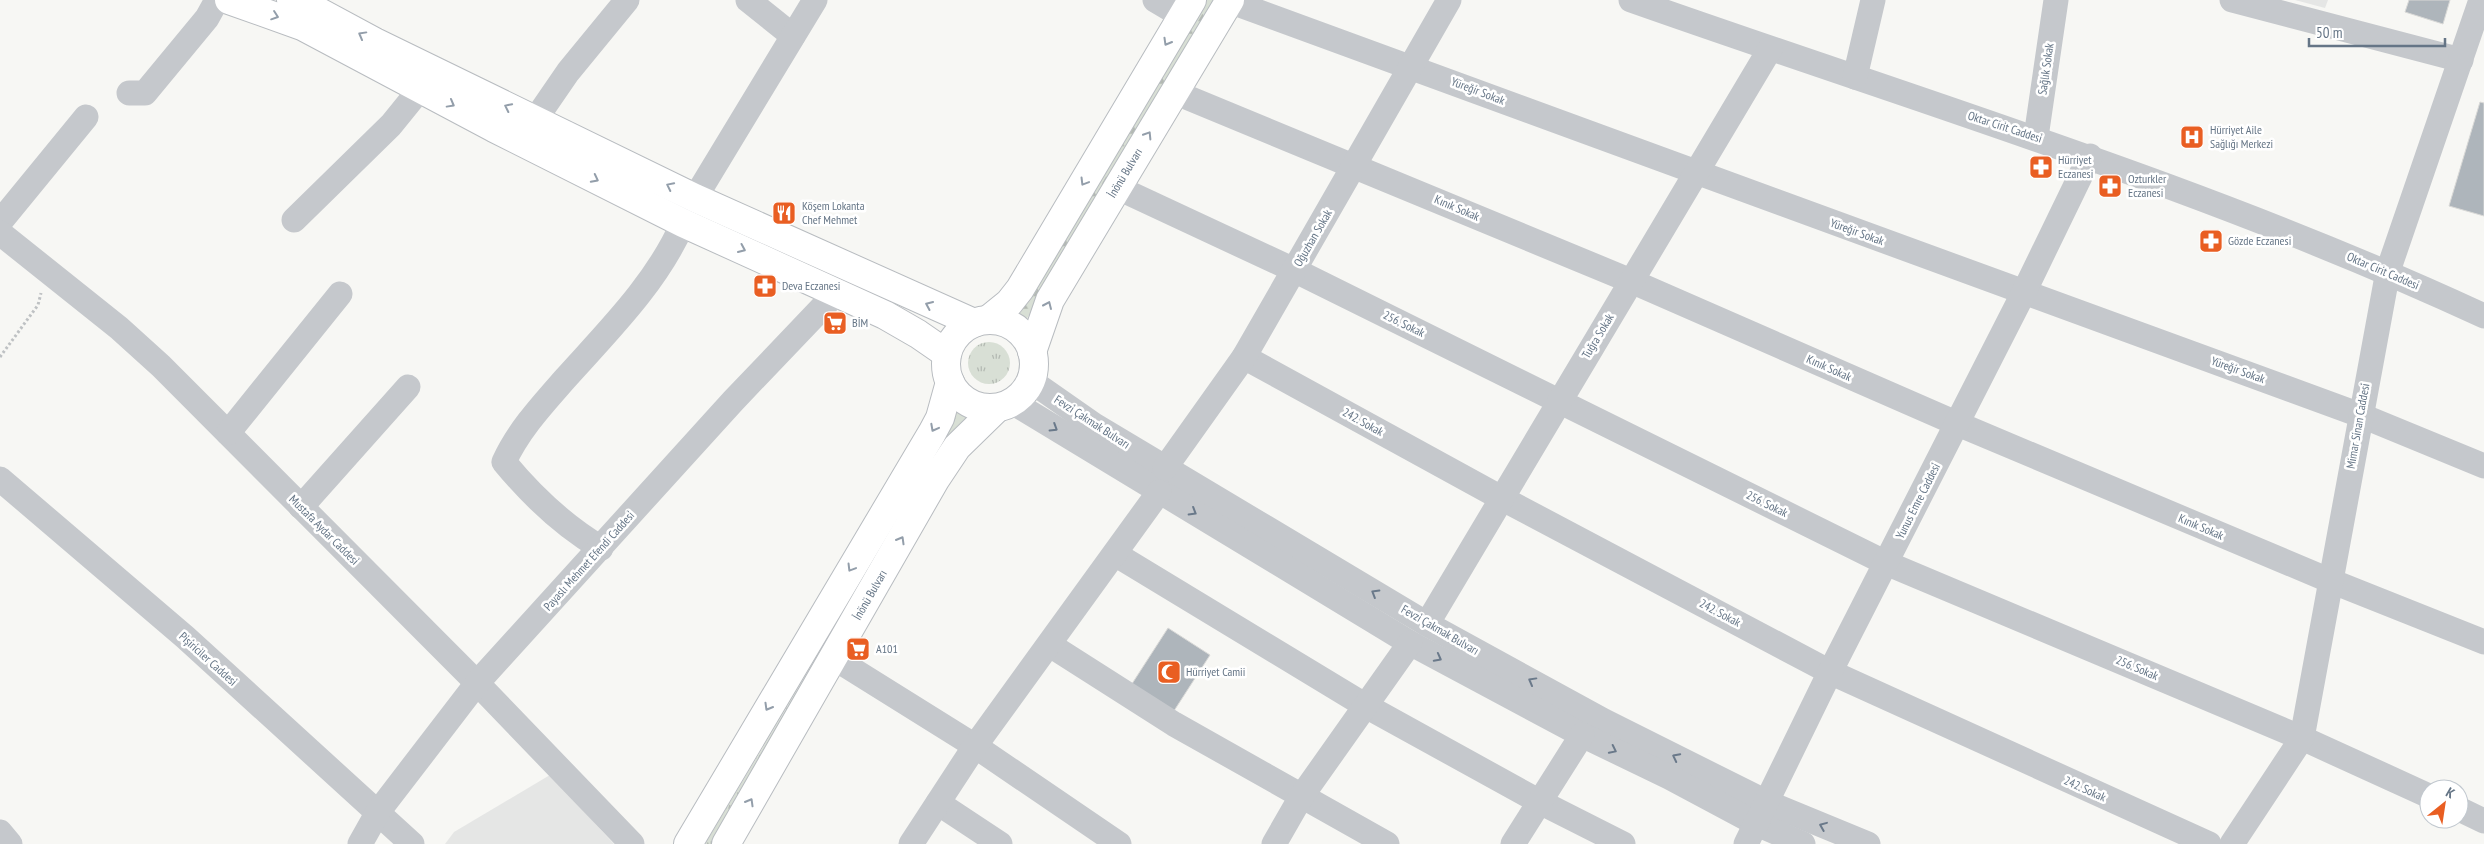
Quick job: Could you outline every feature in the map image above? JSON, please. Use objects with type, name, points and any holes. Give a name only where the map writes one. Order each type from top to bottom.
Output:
[{"type":"main road","points":[[229,0],[302,26],[494,128],[683,223],[837,292],[902,324],[947,354]]},
{"type":"main road","name":"İnönü Bulvarı","points":[[1032,352],[1050,300],[1116,187],[1230,0]]},
{"type":"main road","points":[[306,2],[375,42],[695,198],[981,322],[1002,322],[1015,328],[1026,339],[1032,352],[1034,366],[1031,380],[1024,393],[1005,405],[985,409],[970,403],[958,394],[950,382],[946,369],[947,354],[952,341],[962,330],[981,322],[1009,303],[1020,289],[1187,8]]},
{"type":"main road","points":[[688,844],[932,433],[940,418],[950,382]]},
{"type":"main road","name":"İnönü Bulvarı","points":[[726,844],[944,466],[962,442],[1005,405]]},
{"type":"street","points":[[129,93],[145,93],[207,18],[216,0]]},
{"type":"street","points":[[535,120],[568,72],[627,0]]},
{"type":"street","points":[[748,0],[793,36]]},
{"type":"street","points":[[695,198],[815,0]]},
{"type":"street","points":[[1155,0],[1187,8]]},
{"type":"street","name":"Yüreğir Sokak","points":[[1230,0],[1696,173],[2360,415],[2484,466]]},
{"type":"street","name":"Oğuzhan Sokak","points":[[1165,468],[1244,357],[1449,0]]},
{"type":"street","name":"Oktar Cirit Caddesi","points":[[1631,0],[1770,49],[2090,156],[2388,271],[2484,316]]},
{"type":"street","points":[[1855,77],[1873,0]]},
{"type":"street","name":"Sağlık Sokak","points":[[2036,137],[2056,0]]},
{"type":"street","points":[[2232,0],[2461,60]]},
{"type":"street","name":"Mimar Sinan Caddesi","points":[[2232,844],[2302,738],[2388,271],[2480,0]]},
{"type":"street","name":"Tuğra Sokak","points":[[1427,624],[1770,49]]},
{"type":"street","points":[[294,220],[391,125],[421,88]]},
{"type":"street","name":"Kınık Sokak","points":[[1174,92],[1354,165],[1631,282],[1958,424],[2331,581],[2484,642]]},
{"type":"street","points":[[0,222],[86,117]]},
{"type":"street","name":"Yunus Emre Caddesi","points":[[1757,824],[1830,672],[1958,424],[2090,156]]},
{"type":"street","name":"256. Sokak","points":[[1116,187],[1294,270],[1886,563],[2302,738],[2419,791]]},
{"type":"street","points":[[602,548],[574,532],[520,482],[504,462],[511,446],[539,408],[632,302],[675,242],[683,223]]},
{"type":"street","name":"Mustafa Aydar Caddesi","points":[[0,233],[46,269],[161,366],[478,683],[632,844]]},
{"type":"street","name":"Payaslı Mehmet Efendi Caddesi","points":[[360,844],[378,812],[478,683],[733,402],[837,292]]},
{"type":"street","points":[[228,433],[340,294]]},
{"type":"street","name":"242. Sokak","points":[[1244,357],[1503,499],[1830,672],[2209,844]]},
{"type":"street","name":"Fevzi Çakmak Bulvarı","points":[[1031,380],[1073,413],[1427,624],[1604,721],[1757,824],[1868,844]]},
{"type":"street","points":[[300,507],[408,387]]},
{"type":"street","name":"Fevzi Çakmak Bulvarı","points":[[1005,405],[1159,492],[1410,643],[1582,735],[1669,777],[1757,824],[1803,844]]},
{"type":"street","name":"Pişiriciler Caddesi","points":[[0,479],[185,637],[412,844]]},
{"type":"street","points":[[911,844],[974,746],[1050,645],[1159,492]]},
{"type":"street","points":[[1115,554],[1366,706],[1540,802],[1623,844]]},
{"type":"street","points":[[1274,844],[1301,797],[1410,643]]},
{"type":"street","points":[[1050,645],[1174,724],[1387,844]]},
{"type":"street","points":[[834,658],[974,746],[1119,844]]},
{"type":"street","points":[[1513,844],[1582,735]]},
{"type":"street","points":[[938,802],[1000,844]]},
{"type":"street","points":[[2469,814],[2484,821]]},
{"type":"street","points":[[0,832],[10,844]]},
{"type":"path","points":[[0,357],[38,305],[46,269]]},
{"type":"shaded area","points":[[2295,0],[2328,0],[2325,8]]},
{"type":"shaded area","points":[[550,775],[614,844],[445,844],[454,832]]},
{"type":"green space","points":[[1204,0],[1214,0],[1025,322],[1017,318]]},
{"type":"green space","points":[[993,342],[1001,345],[1007,351],[1010,363],[1007,375],[1001,381],[985,384],[977,381],[971,375],[968,359],[971,351],[977,345]]},
{"type":"green space","points":[[952,407],[973,418],[713,844],[705,844],[864,573]]},
{"type":"building","points":[[2409,0],[2450,0],[2443,24],[2405,12]]},
{"type":"building","points":[[2480,102],[2484,103],[2484,216],[2449,206]]},
{"type":"building","name":"Hürriyet Camii","points":[[1168,628],[1210,655],[1170,717],[1128,690]]},
{"type":"place","name":"Hürriyet Aile Sağlığı Merkezi","points":[[2192,137]]},
{"type":"place","name":"Hürriyet Eczanesi","points":[[2041,167]]},
{"type":"place","name":"Ozturkler Eczanesi","points":[[2110,186]]},
{"type":"place","name":"Köşem Lokanta Chef Mehmet","points":[[784,213]]},
{"type":"place","name":"Gözde Eczanesi","points":[[2211,241]]},
{"type":"place","name":"Deva Eczanesi","points":[[765,286]]},
{"type":"place","name":"BİM","points":[[835,323]]},
{"type":"place","name":"A101","points":[[858,649]]},
{"type":"place","name":"Hürriyet Camii","points":[[1169,672]]}]
